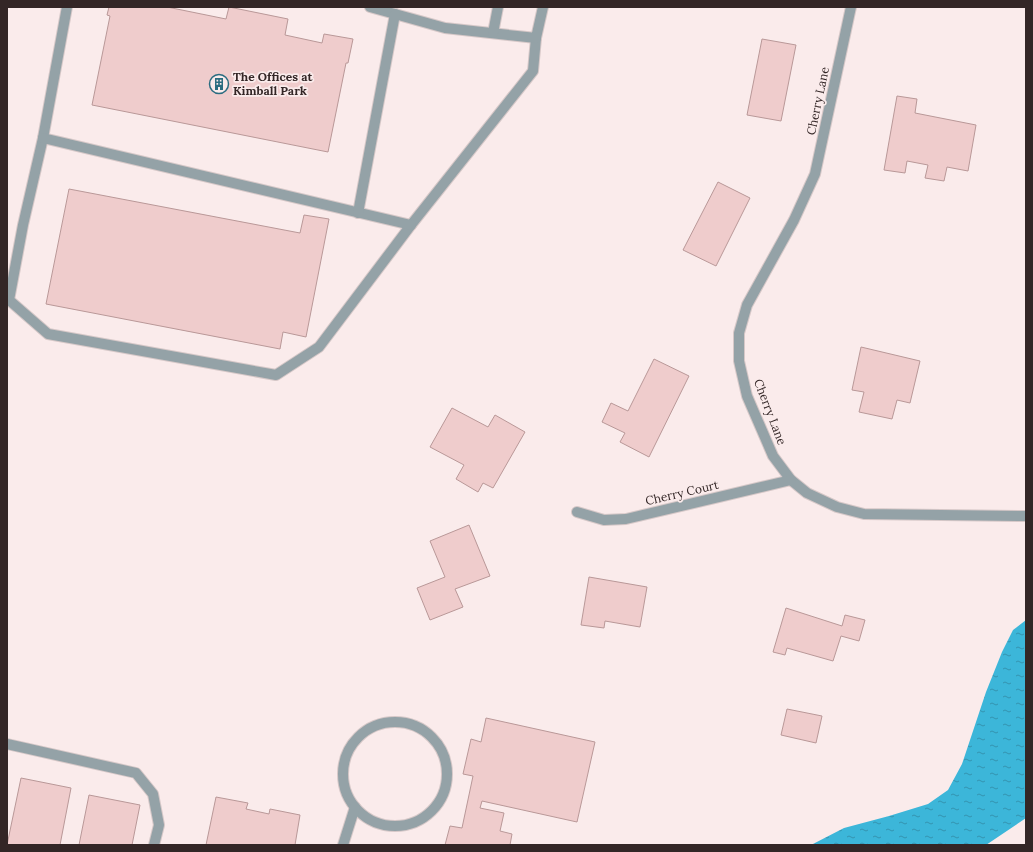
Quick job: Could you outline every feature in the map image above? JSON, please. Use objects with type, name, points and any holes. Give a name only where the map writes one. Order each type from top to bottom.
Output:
[{"type":"street","points":[[67,7],[43,138],[23,225],[9,300],[48,334],[276,375],[319,347],[411,225],[532,71],[536,38],[543,7]]},
{"type":"street","points":[[370,7],[445,28],[536,38]]},
{"type":"street","points":[[492,33],[498,7]]},
{"type":"street","name":"Cherry Lane","points":[[852,7],[816,174],[794,220],[747,305],[739,333],[739,361],[747,396],[773,456],[792,480],[807,493],[837,507],[864,514],[1026,516]]},
{"type":"street","points":[[358,213],[395,14]]},
{"type":"street","points":[[43,138],[411,225]]},
{"type":"street","name":"Cherry Court","points":[[577,512],[604,520],[626,519],[792,480]]},
{"type":"street","points":[[343,845],[355,807],[345,788],[343,768],[350,748],[364,732],[385,723],[408,723],[418,727],[436,741],[442,752],[447,776],[445,788],[440,800],[428,814],[412,823],[399,826],[387,825],[375,822],[355,807]]},
{"type":"street","points":[[7,744],[136,773],[153,794],[159,825],[154,845]]},
{"type":"water","points":[[1026,620],[1026,818],[986,845],[811,845],[844,828],[928,804],[948,790],[962,764],[986,692],[1002,652],[1013,630]]},
{"type":"building","name":"The Offices at Kimball Park","points":[[109,7],[167,7],[226,19],[229,7],[288,19],[285,35],[322,43],[324,34],[353,39],[348,63],[346,63],[328,152],[92,105],[110,16],[107,15]]},
{"type":"building","points":[[762,39],[796,45],[781,121],[747,115]]},
{"type":"building","points":[[897,96],[917,99],[915,113],[976,125],[968,171],[947,167],[944,181],[925,178],[928,165],[907,161],[905,173],[884,170]]},
{"type":"building","points":[[718,182],[750,198],[716,266],[683,250]]},
{"type":"building","points":[[69,189],[300,233],[304,215],[329,219],[306,337],[283,332],[280,349],[46,304]]},
{"type":"building","points":[[861,347],[920,361],[910,403],[897,400],[892,419],[859,412],[864,392],[852,390]]},
{"type":"building","points":[[654,359],[689,376],[649,457],[620,442],[625,433],[602,422],[611,403],[628,411]]},
{"type":"building","points":[[452,408],[488,427],[495,415],[525,432],[493,488],[483,483],[478,492],[456,479],[464,465],[430,447]]},
{"type":"building","points":[[469,525],[490,576],[455,589],[463,607],[430,620],[417,588],[445,577],[430,541]]},
{"type":"building","points":[[589,577],[647,587],[640,627],[605,621],[604,628],[581,625]]},
{"type":"building","points":[[786,608],[842,626],[845,615],[865,620],[859,641],[841,636],[833,661],[787,648],[785,655],[773,652]]},
{"type":"building","points":[[787,709],[822,716],[816,743],[781,735]]},
{"type":"building","points":[[486,718],[595,742],[577,822],[482,801],[480,808],[504,813],[500,831],[512,834],[510,845],[445,845],[450,826],[462,828],[473,776],[463,774],[471,739],[481,742]]},
{"type":"building","points":[[21,778],[71,788],[60,845],[7,845]]},
{"type":"building","points":[[89,795],[140,805],[132,845],[79,845]]},
{"type":"building","points":[[216,797],[248,803],[246,809],[269,814],[270,809],[300,815],[295,845],[206,845]]},
{"type":"place","name":"The Offices at Kimball Park","points":[[219,84]]}]
